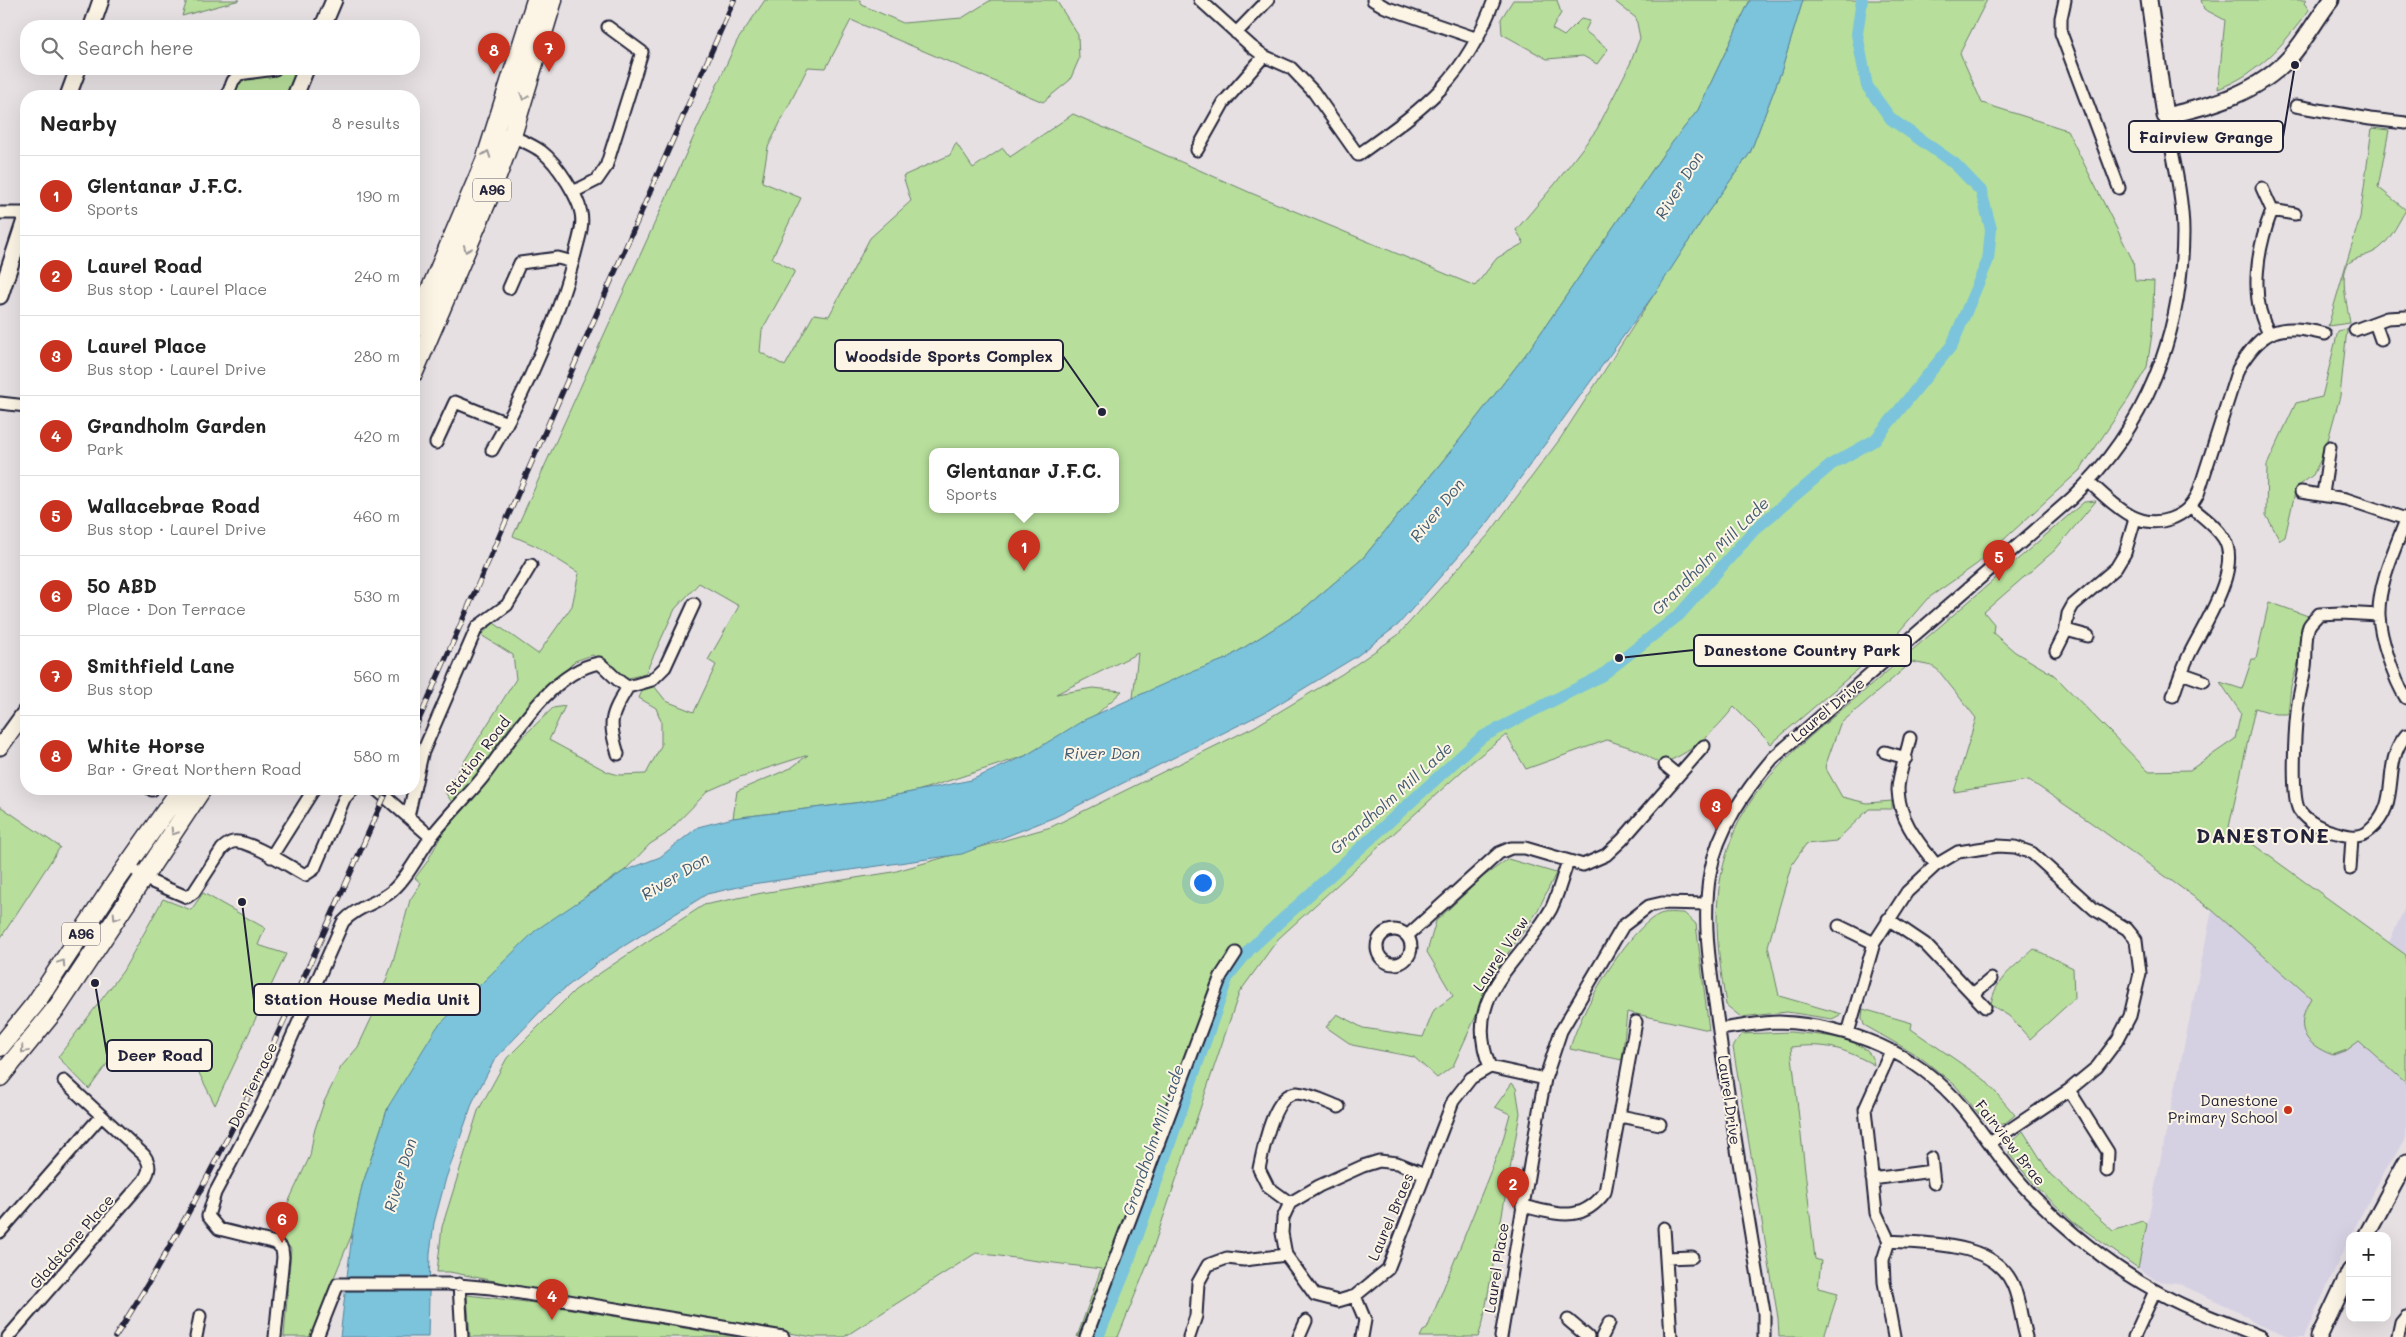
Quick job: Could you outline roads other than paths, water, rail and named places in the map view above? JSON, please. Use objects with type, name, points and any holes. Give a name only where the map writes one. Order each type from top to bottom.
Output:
[{"type":"main road","name":"A96","points":[[420,314],[462,215],[495,130],[536,0]]},
{"type":"main road","name":"A96","points":[[420,358],[494,185],[512,136],[553,0]]},
{"type":"main road","name":"A96","points":[[0,1047],[35,1004],[177,795]]},
{"type":"main road","name":"A96","points":[[0,1077],[58,1006],[198,795]]},
{"type":"street","points":[[94,20],[101,0]]},
{"type":"street","points":[[326,20],[334,0]]},
{"type":"street","points":[[1200,0],[1236,34],[1264,56],[1291,68],[1313,91],[1358,155],[1419,111],[1455,76],[1478,39],[1494,0]]},
{"type":"street","points":[[1236,34],[1268,0]]},
{"type":"street","points":[[1373,0],[1385,7],[1478,39]]},
{"type":"street","points":[[2066,0],[2061,18],[2061,33],[2119,188]]},
{"type":"street","name":"Laurel Drive","points":[[1764,1337],[1764,1312],[1729,1105],[1707,942],[1706,904],[1710,871],[1724,830],[1752,783],[1773,758],[2089,482],[2130,428],[2158,373],[2179,292],[2183,231],[2178,184],[2165,116],[2149,0]]},
{"type":"street","points":[[2165,116],[2209,106],[2251,89],[2274,73],[2291,56],[2331,0]]},
{"type":"street","points":[[573,192],[597,180],[606,167],[642,52],[608,27]]},
{"type":"street","points":[[1197,150],[1224,102],[1264,56]]},
{"type":"street","points":[[70,90],[76,75]]},
{"type":"street","points":[[229,90],[233,80],[238,75]]},
{"type":"street","points":[[297,90],[304,75]]},
{"type":"street","points":[[2296,106],[2406,123]]},
{"type":"street","points":[[492,450],[531,375],[573,262],[581,230],[582,215],[573,192],[558,167],[545,152],[495,130]]},
{"type":"street","points":[[2262,188],[2272,210],[2262,236],[2258,294],[2265,326],[2269,333]]},
{"type":"street","points":[[2272,210],[2295,214]]},
{"type":"street","points":[[0,213],[20,213]]},
{"type":"street","points":[[0,296],[20,236]]},
{"type":"street","points":[[509,288],[520,263],[558,258],[573,262]]},
{"type":"street","points":[[2355,330],[2387,318],[2406,317]]},
{"type":"street","points":[[2374,323],[2381,340]]},
{"type":"street","points":[[2089,482],[2135,519],[2147,523],[2162,522],[2178,516],[2191,507],[2198,494],[2238,369],[2248,354],[2269,333],[2302,328],[2325,334]]},
{"type":"street","points":[[436,443],[455,402],[507,424]]},
{"type":"street","points":[[0,403],[20,405]]},
{"type":"street","points":[[2323,494],[2330,447]]},
{"type":"street","points":[[2301,492],[2346,499],[2406,520],[2383,586],[2379,615],[2388,659],[2406,698]]},
{"type":"street","points":[[2173,696],[2181,673],[2216,602],[2228,562],[2225,541],[2215,527],[2191,507]]},
{"type":"street","points":[[2056,651],[2066,630],[2068,614],[2073,605],[2116,568],[2125,553],[2135,519]]},
{"type":"street","points":[[420,763],[422,754],[477,627],[507,605],[531,565]]},
{"type":"street","points":[[618,754],[610,729],[616,707],[628,686],[652,680],[665,667],[694,604]]},
{"type":"street","points":[[2379,615],[2319,614],[2309,626],[2305,668],[2297,712],[2294,785],[2298,809],[2310,821],[2331,832],[2352,837],[2368,833],[2381,820],[2388,808],[2394,756],[2399,744],[2406,736]]},
{"type":"street","points":[[2066,630],[2088,636]]},
{"type":"street","name":"Station Road","points":[[431,838],[484,776],[509,739],[568,674],[584,666],[599,663],[610,670],[620,683],[628,686]]},
{"type":"street","points":[[2181,673],[2204,681]]},
{"type":"street","points":[[0,747],[20,719]]},
{"type":"street","points":[[1910,738],[1898,790],[1903,814],[1912,834],[1936,865]]},
{"type":"street","points":[[1407,936],[1499,853],[1511,848],[1525,848],[1583,865],[1606,855],[1622,840],[1704,746]]},
{"type":"street","points":[[1885,752],[1906,758]]},
{"type":"street","points":[[1666,765],[1677,775]]},
{"type":"street","points":[[271,857],[310,795]]},
{"type":"street","points":[[128,865],[169,890],[187,897],[194,892],[218,854],[227,844],[237,842],[305,875],[310,873],[317,863],[344,799],[348,795]]},
{"type":"street","points":[[383,795],[431,838]]},
{"type":"street","points":[[408,817],[413,795]]},
{"type":"street","points":[[2350,869],[2352,837]]},
{"type":"street","name":"Don Terrace","points":[[275,1337],[283,1257],[282,1248],[276,1243],[219,1229],[210,1221],[208,1216],[209,1209],[263,1102],[343,922],[350,914],[391,892],[419,857],[431,838]]},
{"type":"street","points":[[1848,1033],[1874,943],[1907,892],[1936,865],[1958,852],[1998,846],[2016,847],[2032,853],[2094,908],[2127,929],[2136,940],[2140,973],[2130,1016],[2107,1055],[2089,1074],[2068,1090],[1990,1143]]},
{"type":"street","name":"Laurel View","points":[[1490,1067],[1481,1027],[1484,1006],[1494,988],[1551,908],[1568,862]]},
{"type":"street","name":"Laurel Place","points":[[1501,1337],[1545,1079],[1561,1031],[1623,926],[1648,906],[1662,903],[1706,904]]},
{"type":"street","points":[[1888,919],[1925,944],[1985,1007]]},
{"type":"street","points":[[1839,926],[1874,943]]},
{"type":"street","points":[[1086,1337],[1221,976],[1236,952]]},
{"type":"street","points":[[1973,994],[1991,979]]},
{"type":"street","points":[[1522,1206],[1575,1215],[1588,1210],[1597,1203],[1605,1192],[1636,1022]]},
{"type":"street","name":"Fairview Brae","points":[[1719,1028],[1777,1022],[1812,1025],[1848,1033],[1891,1051],[1914,1064],[1961,1105],[2034,1198],[2075,1235],[2155,1291],[2262,1337]]},
{"type":"street","points":[[1891,1051],[1865,1108],[1876,1213],[1889,1241],[1883,1260],[1884,1282],[1894,1337]]},
{"type":"street","points":[[1490,1067],[1545,1079]]},
{"type":"street","name":"Laurel Braes","points":[[1355,1296],[1388,1269],[1453,1101],[1471,1078],[1490,1067]]},
{"type":"street","points":[[0,1232],[101,1116],[64,1081]]},
{"type":"street","points":[[2068,1090],[2108,1152],[2107,1172]]},
{"type":"street","points":[[1290,1203],[1268,1187],[1259,1170],[1264,1146],[1279,1104],[1288,1095],[1298,1093],[1339,1107]]},
{"type":"street","name":"Gladstone Place","points":[[8,1337],[144,1180],[150,1170],[149,1162],[138,1149],[101,1116]]},
{"type":"street","points":[[1620,1116],[1660,1124]]},
{"type":"street","points":[[1931,1158],[1934,1184]]},
{"type":"street","points":[[1362,1337],[1365,1320],[1355,1296],[1338,1301],[1315,1295],[1286,1255],[1282,1233],[1283,1218],[1290,1203],[1319,1186],[1363,1166],[1379,1161],[1396,1163],[1425,1174]]},
{"type":"street","points":[[2368,1232],[2406,1162]]},
{"type":"street","points":[[1872,1178],[1932,1171]]},
{"type":"street","points":[[1664,1228],[1671,1337]]},
{"type":"street","points":[[1889,1241],[1962,1249],[1990,1259],[2013,1284],[2026,1337]]},
{"type":"street","points":[[1188,1337],[1196,1316],[1198,1283],[1208,1264],[1227,1258],[1244,1260],[1286,1255]]},
{"type":"street","points":[[1666,1258],[1692,1257]]},
{"type":"street","points":[[2320,1337],[2347,1277]]},
{"type":"street","points":[[317,1337],[338,1284],[453,1284],[784,1337]]},
{"type":"street","points":[[453,1284],[462,1337]]},
{"type":"street","points":[[2134,1337],[2155,1291]]},
{"type":"street","points":[[196,1337],[200,1316]]},
{"type":"street","points":[[2398,1337],[2401,1323],[2406,1316]]},
{"type":"street","points":[[1568,1320],[1588,1337]]},
{"type":"street","points":[[1300,1337],[1306,1321]]},
{"type":"street","points":[[1602,1337],[1609,1322]]},
{"type":"water","name":"River Don","points":[[1750,0],[1803,0],[1781,72],[1750,153],[1703,219],[1660,286],[1489,521],[1398,625],[1357,656],[1267,711],[1055,817],[962,854],[752,884],[707,894],[600,961],[555,996],[495,1059],[473,1101],[446,1178],[434,1223],[430,1253],[428,1337],[340,1337],[352,1234],[362,1186],[388,1107],[437,1027],[536,930],[624,871],[660,857],[698,827],[733,818],[862,802],[971,780],[1025,756],[1084,720],[1186,674],[1226,659],[1300,612],[1363,558],[1454,447],[1529,350],[1664,153],[1698,110]]},
{"type":"waterway","name":"Grandholm Mill Lade","points":[[1098,1337],[1126,1269],[1228,976],[1251,948],[1482,737],[1601,676],[1679,615],[1754,530],[1832,464],[1875,440],[1952,345],[1988,260],[1991,229],[1981,191],[1955,164],[1891,119],[1867,86],[1857,34],[1862,0]]},
{"type":"railway","points":[[420,717],[734,0]]},
{"type":"railway","points":[[115,1337],[193,1205],[228,1137],[294,999],[385,795]]},
{"type":"place","name":"Fairview Grange","points":[[2295,65]]},
{"type":"place","name":"Smithfield Lane","points":[[549,72]]},
{"type":"place","name":"White Horse","points":[[494,74]]},
{"type":"place","name":"Woodside Sports Complex","points":[[1102,412]]},
{"type":"place","name":"Glentanar J.F.C.","points":[[1024,571]]},
{"type":"place","name":"Wallacebrae Road","points":[[1999,581]]},
{"type":"place","name":"Danestone Country Park","points":[[1619,658]]},
{"type":"place","name":"Laurel Place","points":[[1716,830]]},
{"type":"place","name":"Station House Media Unit","points":[[242,902]]},
{"type":"place","name":"Deer Road","points":[[95,983]]},
{"type":"place","name":"Danestone Primary School","points":[[2288,1110]]},
{"type":"place","name":"Laurel Road","points":[[1513,1208]]},
{"type":"place","name":"50 ABD","points":[[282,1243]]},
{"type":"place","name":"Grandholm Garden","points":[[552,1320]]},
{"type":"district","name":"DANESTONE","points":[[2263,836]]}]
